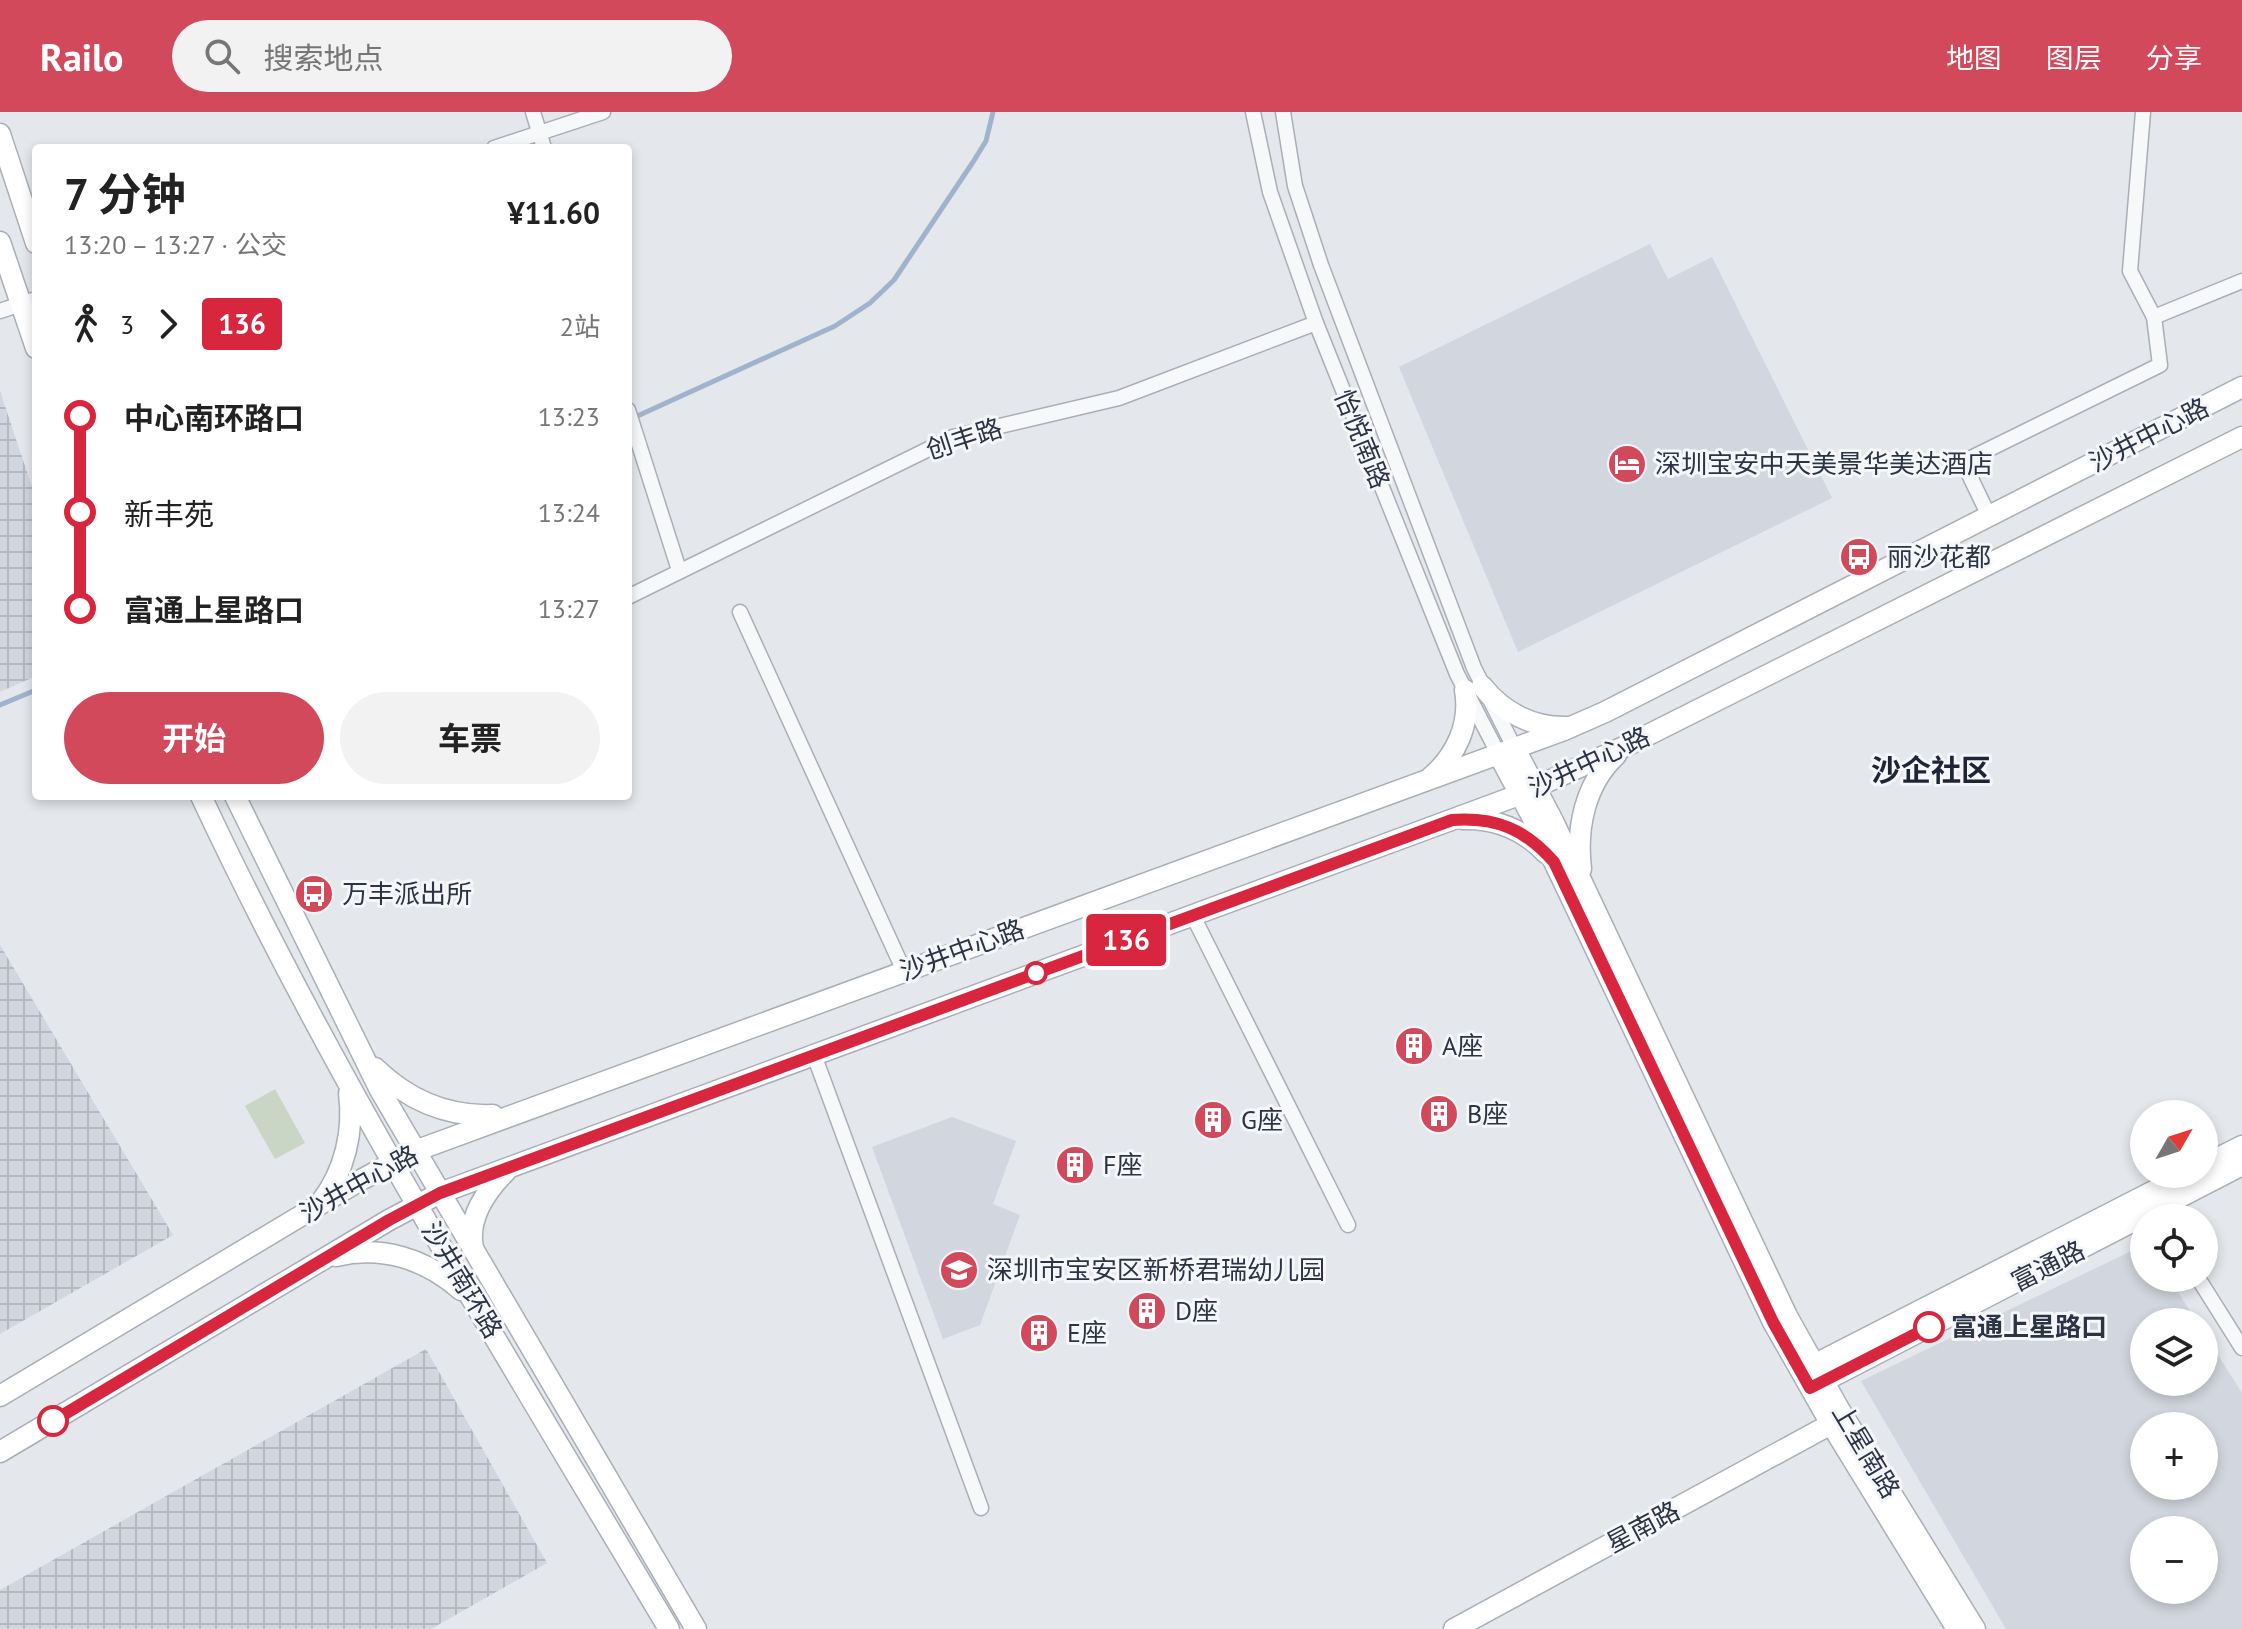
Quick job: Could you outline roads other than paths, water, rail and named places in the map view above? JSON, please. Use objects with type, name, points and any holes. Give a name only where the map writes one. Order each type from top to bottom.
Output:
[{"type":"street","points":[[533,112],[543,144]]},
{"type":"street","points":[[506,144],[603,112]]},
{"type":"street","name":"怡悦南路","points":[[1253,112],[1270,192],[1316,323],[1474,688],[1507,752]]},
{"type":"street","name":"怡悦南路","points":[[1283,112],[1295,186],[1321,265],[1474,688]]},
{"type":"street","points":[[1989,516],[1963,462],[2160,365],[2154,317],[2130,271],[2143,112]]},
{"type":"street","points":[[0,134],[32,231]]},
{"type":"street","points":[[0,242],[28,301],[32,324]]},
{"type":"street","points":[[2154,317],[2242,281]]},
{"type":"street","points":[[0,311],[28,301]]},
{"type":"street","name":"创丰路","points":[[632,595],[953,437],[1119,398],[1316,323]]},
{"type":"street","name":"沙井中心路","points":[[0,1396],[415,1151],[1575,726],[2242,387]]},
{"type":"street","points":[[632,422],[679,570]]},
{"type":"street","name":"沙井中心路","points":[[0,1452],[317,1262],[440,1193],[1528,790],[1628,745],[2242,437]]},
{"type":"street","points":[[740,612],[904,971]]},
{"type":"street","points":[[1424,783],[1446,762],[1460,737],[1474,688],[1523,719],[1555,727],[1575,726]]},
{"type":"street","points":[[1587,892],[1579,849],[1585,806],[1604,767],[1628,745]]},
{"type":"street","name":"上星南路","points":[[1507,752],[1587,892],[1787,1316],[1831,1424],[1957,1629]]},
{"type":"street","name":"上星南路","points":[[1528,790],[1554,862],[1773,1322],[1813,1376],[1975,1629]]},
{"type":"street","name":"沙井南环路","points":[[203,800],[348,1085],[669,1629]]},
{"type":"street","name":"沙井南环路","points":[[237,800],[328,989],[415,1151],[696,1629]]},
{"type":"street","points":[[1452,820],[1472,819],[1508,827],[1528,836],[1554,862]]},
{"type":"street","points":[[1193,916],[1348,1225]]},
{"type":"street","points":[[302,999],[312,1009],[321,1008],[330,998],[328,989]]},
{"type":"street","points":[[361,1053],[398,1089],[437,1108],[474,1115],[517,1112]]},
{"type":"street","points":[[814,1055],[981,1508]]},
{"type":"street","points":[[316,1207],[333,1184],[345,1154],[350,1126],[348,1085]]},
{"type":"street","points":[[2218,1158],[2242,1146]]},
{"type":"street","points":[[475,1252],[472,1233],[477,1211],[493,1185],[514,1165]]},
{"type":"street","name":"富通路","points":[[2175,1204],[2242,1165]]},
{"type":"street","name":"富通路","points":[[1813,1376],[2161,1188]]},
{"type":"street","name":"富通路","points":[[1813,1376],[2130,1227]]},
{"type":"street","points":[[317,1262],[362,1252],[402,1256],[438,1271],[477,1305]]},
{"type":"street","points":[[2207,1292],[2242,1348]]},
{"type":"street","name":"星南路","points":[[1454,1629],[1831,1424]]},
{"type":"waterway","points":[[633,418],[835,326],[870,303],[894,280],[973,162],[986,141],[993,112]]},
{"type":"waterway","points":[[0,705],[32,692]]},
{"type":"place","name":"深圳宝安中天美景华美达酒店","points":[[1627,464]]},
{"type":"place","name":"丽沙花都","points":[[1859,557]]},
{"type":"place","name":"万丰派出所","points":[[314,894]]},
{"type":"place","name":"A座","points":[[1414,1046]]},
{"type":"place","name":"B座","points":[[1439,1114]]},
{"type":"place","name":"G座","points":[[1213,1120]]},
{"type":"place","name":"F座","points":[[1075,1165]]},
{"type":"place","name":"深圳市宝安区新桥君瑞幼儿园","points":[[959,1270]]},
{"type":"place","name":"D座","points":[[1147,1311]]},
{"type":"place","name":"富通上星路口","points":[[1929,1327]]},
{"type":"place","name":"E座","points":[[1039,1333]]},
{"type":"district","name":"沙企社区","points":[[1931,771]]}]
